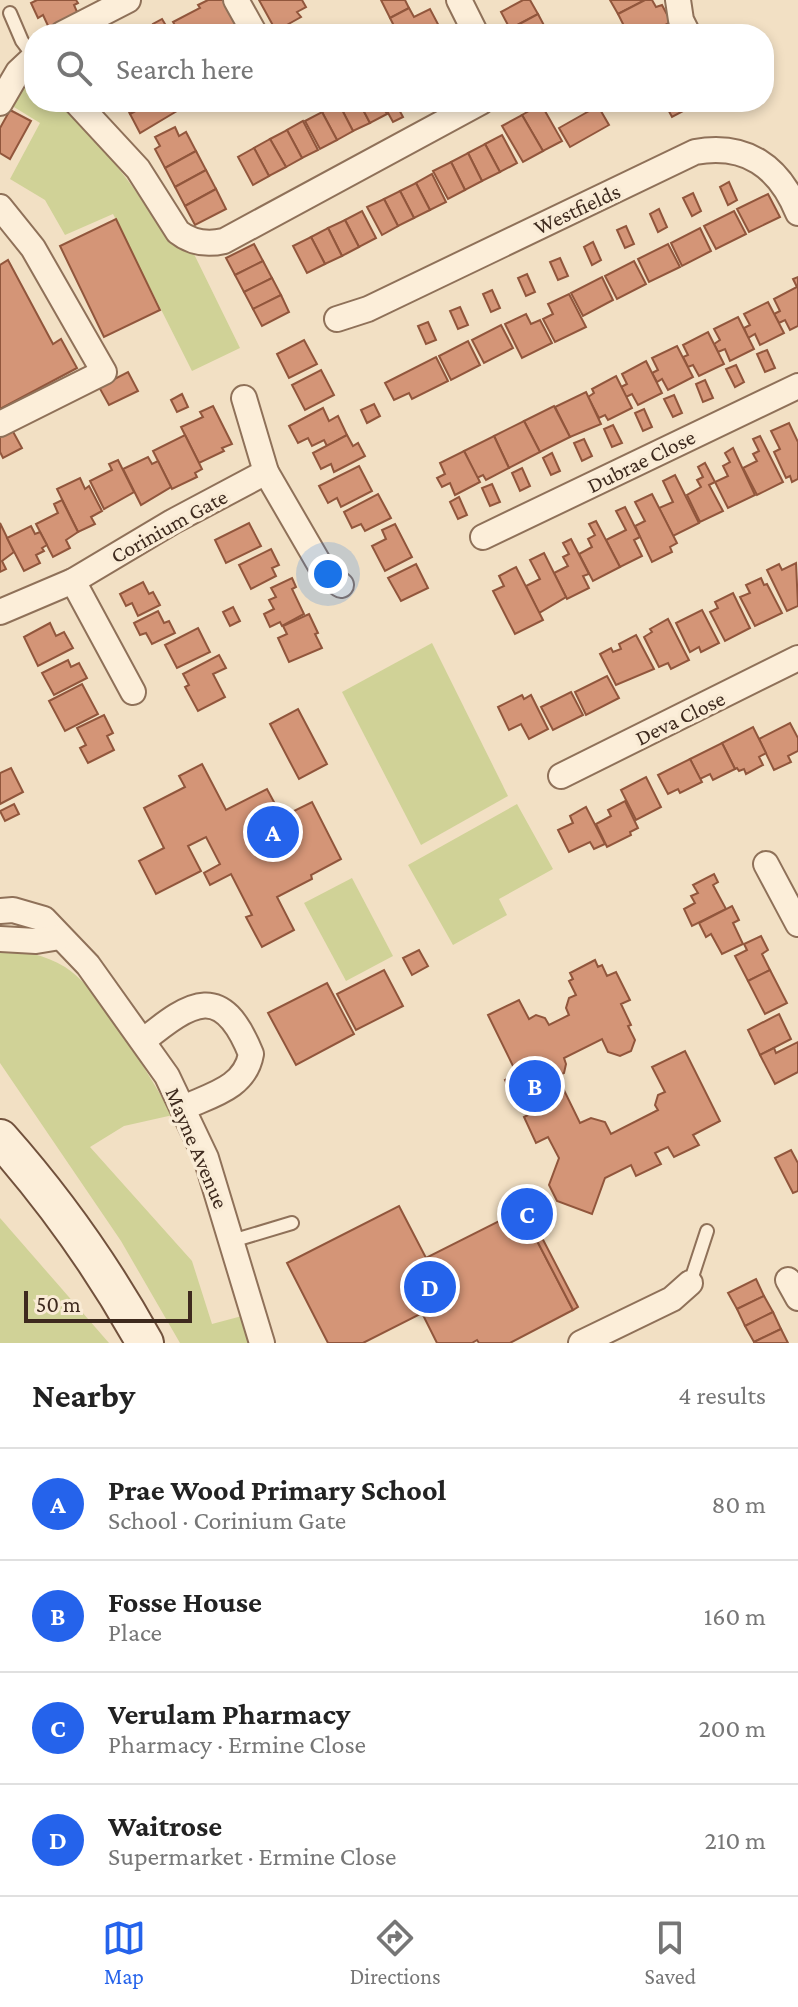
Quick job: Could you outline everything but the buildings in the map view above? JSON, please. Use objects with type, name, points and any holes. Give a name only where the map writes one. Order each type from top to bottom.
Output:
[{"type":"street","points":[[81,24],[128,0]]},
{"type":"street","points":[[236,0],[249,24]]},
{"type":"street","points":[[459,0],[471,24]]},
{"type":"street","points":[[678,0],[683,24]]},
{"type":"street","points":[[0,103],[24,66]]},
{"type":"street","points":[[85,112],[138,169],[178,232],[206,244],[224,241],[463,112]]},
{"type":"street","name":"Westfields","points":[[337,319],[368,309],[695,152],[729,149],[747,154],[779,180],[790,194],[798,213]]},
{"type":"street","points":[[0,207],[33,248],[104,372],[0,424]]},
{"type":"street","name":"Dubrae Close","points":[[483,537],[798,386]]},
{"type":"street","points":[[244,398],[266,472],[324,572],[341,585]]},
{"type":"street","name":"Corinium Gate","points":[[0,612],[73,581],[172,522],[266,472]]},
{"type":"street","points":[[73,581],[133,692]]},
{"type":"street","name":"Deva Close","points":[[561,776],[798,658]]},
{"type":"street","points":[[766,864],[798,924]]},
{"type":"street","name":"Mayne Avenue","points":[[0,911],[29,913],[44,919],[88,965],[143,1041],[183,1108],[206,1158],[262,1343]]},
{"type":"street","points":[[0,939],[36,941],[60,937]]},
{"type":"street","points":[[143,1041],[171,1018],[194,1006],[213,1006],[223,1011],[243,1034],[251,1054],[243,1076],[235,1084],[183,1108]]},
{"type":"street","points":[[0,1138],[71,1228],[122,1301],[145,1343]]},
{"type":"street","points":[[581,1343],[672,1299],[690,1283]]},
{"type":"lane","points":[[10,13],[24,44]]},
{"type":"lane","points":[[232,1241],[292,1223]]},
{"type":"lane","points":[[690,1283],[707,1231]]},
{"type":"green space","points":[[20,82],[24,82],[24,112],[69,112],[113,161],[165,233],[183,249],[194,254],[240,348],[192,371],[113,214],[65,235],[45,200],[10,179],[40,123],[9,104]]},
{"type":"green space","points":[[432,643],[508,796],[421,845],[342,692]]},
{"type":"green space","points":[[517,804],[553,869],[499,899],[507,915],[453,945],[408,865]]},
{"type":"green space","points":[[352,878],[393,956],[346,981],[304,903]]},
{"type":"green space","points":[[0,950],[33,954],[65,967],[94,994],[138,1057],[173,1115],[124,1126],[90,1147],[192,1261],[212,1324],[242,1316],[250,1343],[180,1343],[121,1241],[0,1063]]},
{"type":"green space","points":[[0,1218],[109,1343],[0,1343]]},
{"type":"place","name":"Prae Wood Primary School","points":[[273,832]]},
{"type":"place","name":"Fosse House","points":[[535,1086]]},
{"type":"place","name":"Verulam Pharmacy","points":[[527,1214]]},
{"type":"place","name":"Waitrose","points":[[430,1287]]}]
